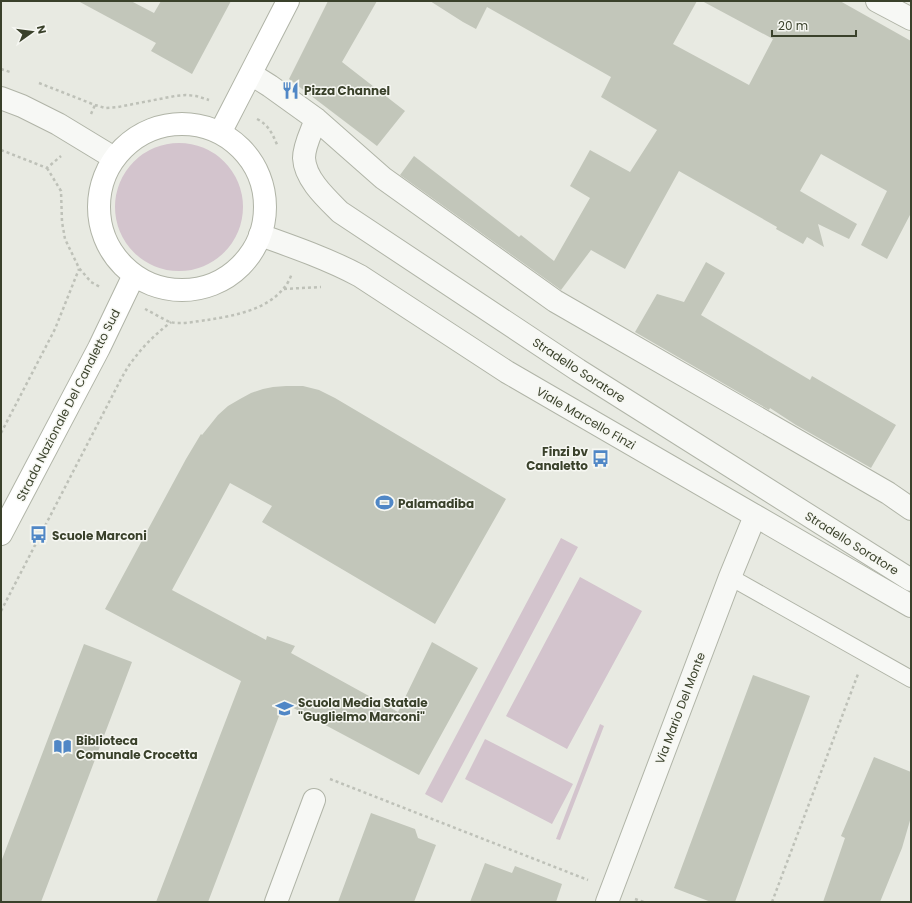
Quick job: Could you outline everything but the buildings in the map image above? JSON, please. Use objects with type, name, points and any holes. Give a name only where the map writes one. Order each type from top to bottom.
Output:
[{"type":"main road","points":[[220,133],[288,1]]},
{"type":"main road","points":[[187,123],[204,126],[220,133],[234,142],[246,154],[256,168],[262,184],[265,202],[264,219],[260,235],[246,260],[231,274],[213,284],[193,290],[172,290],[152,285],[134,275],[119,262],[108,246],[101,228],[98,209],[100,190],[107,168],[125,146],[138,135],[154,128],[170,124],[187,123]]},
{"type":"main road","name":"Strada Nazionale Del Canaletto Sud","points":[[1,534],[99,348],[134,275]]},
{"type":"street","points":[[877,1],[911,19]]},
{"type":"street","points":[[251,74],[316,119],[383,178],[555,301],[888,493],[911,509]]},
{"type":"street","points":[[1,98],[22,106],[58,124],[114,158]]},
{"type":"street","name":"Stradello Soratore","points":[[316,119],[307,143],[304,158],[307,171],[323,195],[340,212],[578,370],[911,580]]},
{"type":"street","name":"Viale Marcello Finzi","points":[[260,235],[342,266],[360,276],[508,372],[911,606]]},
{"type":"street","points":[[888,493],[911,520]]},
{"type":"street","name":"Via Mario Del Monte","points":[[610,896],[730,577],[755,516]]},
{"type":"street","points":[[276,902],[314,800]]},
{"type":"lane","points":[[730,577],[911,680]]},
{"type":"path","points":[[1,69],[15,74]]},
{"type":"path","points":[[37,83],[105,108],[118,108],[175,96],[196,96],[233,108],[264,122],[273,134],[280,152]]},
{"type":"path","points":[[47,168],[61,191],[62,222],[65,239],[79,268],[90,282],[171,322],[189,323],[234,315],[248,311],[267,302],[283,289],[289,281],[302,250]]},
{"type":"path","points":[[1,433],[55,329],[79,268]]},
{"type":"path","points":[[1,612],[132,360],[153,337],[171,322]]},
{"type":"path","points":[[772,902],[865,654]]},
{"type":"path","points":[[314,800],[324,776],[610,896],[644,902]]},
{"type":"shaded area","points":[[173,143],[185,143],[204,147],[225,161],[239,182],[243,207],[239,232],[225,253],[204,267],[185,271],[173,271],[154,267],[133,253],[119,232],[115,213],[115,201],[119,182],[133,161],[154,147]]},
{"type":"shaded area","points":[[561,538],[578,547],[442,803],[425,794]]},
{"type":"shaded area","points":[[580,577],[642,611],[567,749],[506,716]]},
{"type":"shaded area","points":[[600,724],[604,726],[560,840],[556,839]]},
{"type":"shaded area","points":[[485,739],[573,784],[552,824],[465,779]]},
{"type":"place","name":"Pizza Channel","points":[[291,90]]},
{"type":"place","name":"Finzi bv Canaletto","points":[[601,458]]},
{"type":"place","name":"Palamadiba","points":[[385,503]]},
{"type":"place","name":"Scuole Marconi","points":[[39,535]]},
{"type":"place","name":"Scuola Media Statale \"Guglielmo Marconi\"","points":[[285,709]]},
{"type":"place","name":"Biblioteca Comunale Crocetta","points":[[63,747]]}]
